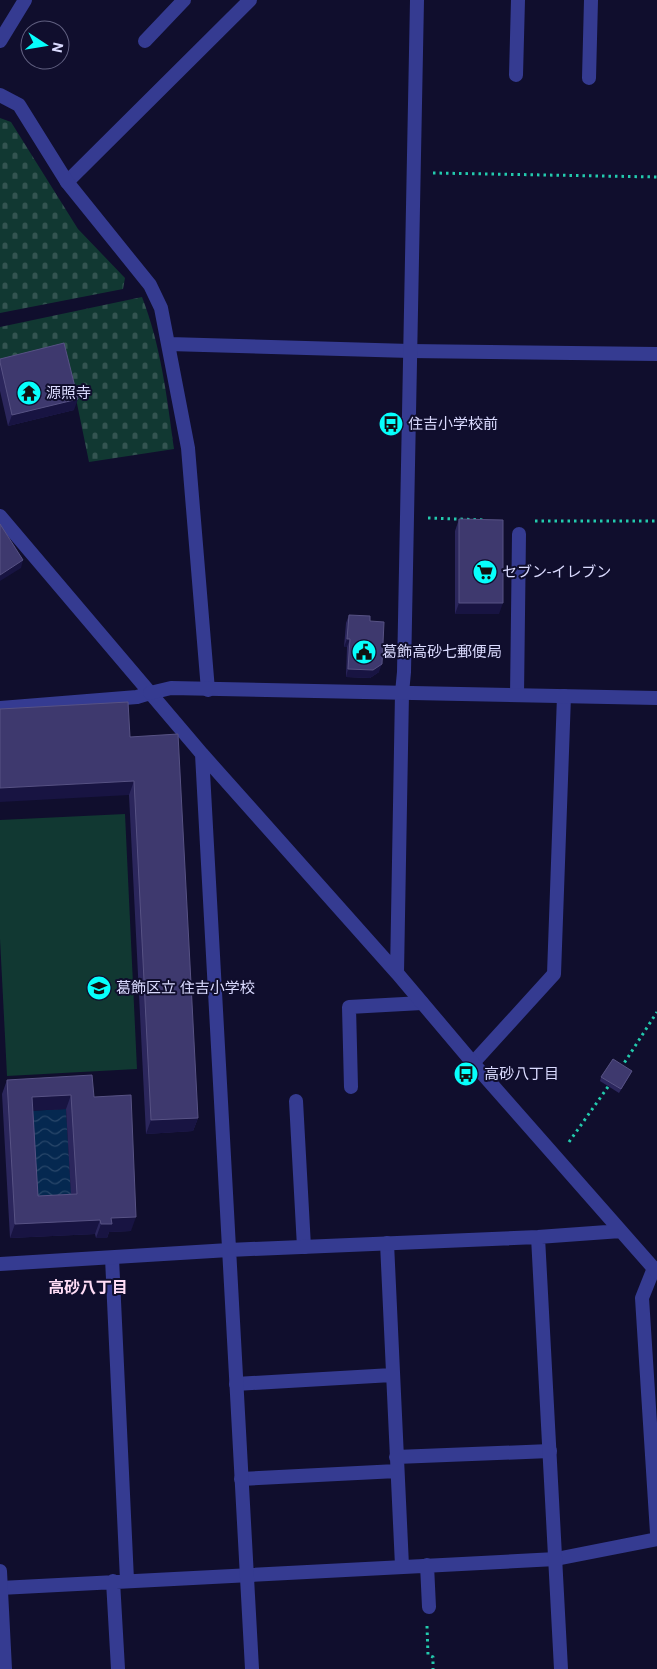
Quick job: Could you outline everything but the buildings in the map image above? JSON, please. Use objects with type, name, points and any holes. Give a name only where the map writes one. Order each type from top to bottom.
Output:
[{"type":"street","points":[[0,41],[25,0]]},
{"type":"street","points":[[145,41],[184,0]]},
{"type":"street","points":[[67,182],[250,0]]},
{"type":"street","points":[[397,973],[402,693],[408,518],[417,0]]},
{"type":"street","points":[[516,74],[518,0]]},
{"type":"street","points":[[589,78],[590,0]]},
{"type":"street","points":[[0,95],[18,105],[67,182],[150,285],[161,308],[188,448],[208,690]]},
{"type":"street","points":[[169,344],[410,351],[657,354]]},
{"type":"street","points":[[0,516],[202,754],[397,973],[473,1064],[655,1270],[642,1298],[657,1533]]},
{"type":"street","points":[[517,695],[519,534]]},
{"type":"street","points":[[0,708],[137,696],[171,688],[657,698]]},
{"type":"street","points":[[473,1064],[554,974],[564,696]]},
{"type":"street","points":[[202,754],[252,1669]]},
{"type":"street","points":[[351,1087],[349,1007],[422,1003]]},
{"type":"street","points":[[296,1101],[304,1247]]},
{"type":"street","points":[[0,1264],[229,1250],[621,1231]]},
{"type":"street","points":[[538,1236],[561,1669]]},
{"type":"street","points":[[387,1243],[402,1566]]},
{"type":"street","points":[[112,1258],[120,1581],[118,1669]]},
{"type":"street","points":[[236,1384],[392,1376]]},
{"type":"street","points":[[241,1479],[550,1451]]},
{"type":"street","points":[[0,1588],[556,1559],[657,1539]]},
{"type":"street","points":[[427,1565],[429,1607]]},
{"type":"street","points":[[0,1571],[5,1669]]},
{"type":"path","points":[[413,173],[657,177]]},
{"type":"path","points":[[620,1070],[657,1012]]},
{"type":"path","points":[[557,1158],[615,1078]]},
{"type":"path","points":[[429,1607],[427,1608],[428,1655],[433,1657],[434,1669]]},
{"type":"green space","points":[[0,118],[11,122],[78,229],[125,278],[123,289],[0,313]]},
{"type":"green space","points":[[142,297],[159,353],[174,449],[89,462],[66,350],[0,364],[0,327]]},
{"type":"green space","points":[[125,814],[137,1069],[7,1076],[0,939],[0,820]]},
{"type":"water","points":[[66,1109],[72,1208],[33,1210],[27,1111]]},
{"type":"place","name":"源照寺","points":[[29,393]]},
{"type":"place","name":"住吉小学校前","points":[[391,424]]},
{"type":"place","name":"セブン-イレブン","points":[[485,572]]},
{"type":"place","name":"葛飾高砂七郵便局","points":[[364,652]]},
{"type":"place","name":"葛飾区立 住吉小学校","points":[[99,988]]},
{"type":"place","name":"高砂八丁目","points":[[466,1074]]},
{"type":"district","name":"高砂八丁目","points":[[88,1287]]}]
